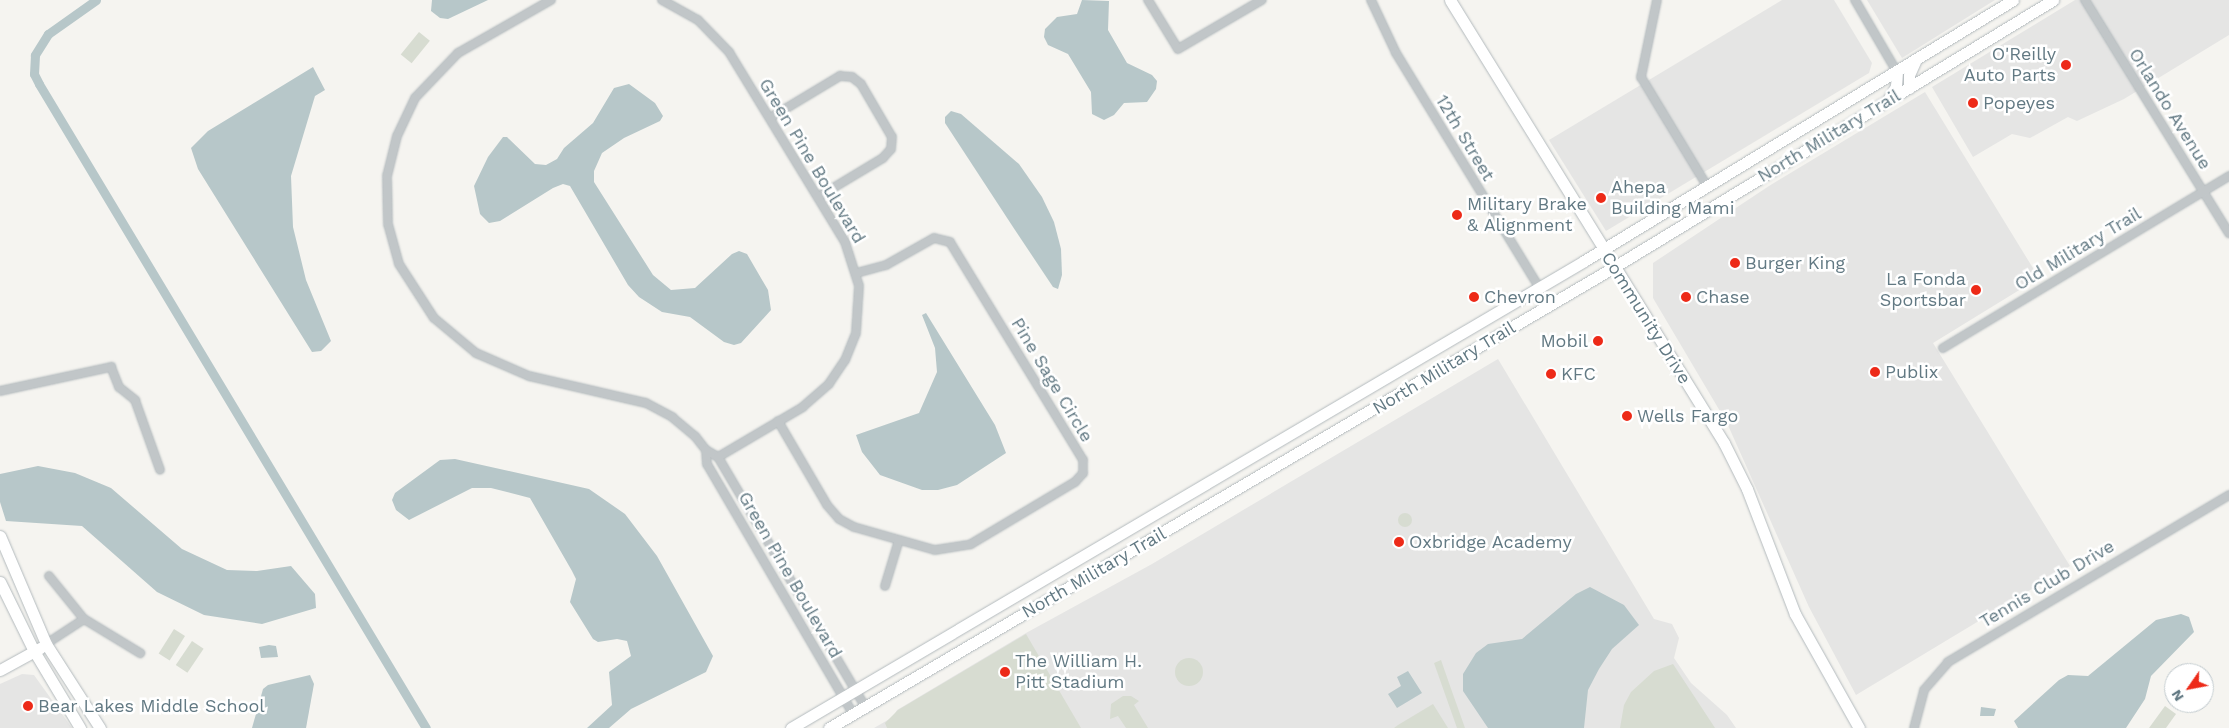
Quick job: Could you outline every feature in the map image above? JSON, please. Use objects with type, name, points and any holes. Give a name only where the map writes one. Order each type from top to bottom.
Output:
[{"type":"main road","name":"Community Drive","points":[[1450,0],[1724,444],[1747,489],[1795,614],[1859,728]]},
{"type":"main road","name":"North Military Trail","points":[[791,728],[1604,249],[2013,0]]},
{"type":"main road","name":"North Military Trail","points":[[829,728],[1614,267],[2052,0]]},
{"type":"main road","points":[[1909,88],[1909,75],[1916,60]]},
{"type":"main road","points":[[1887,101],[1896,86],[1897,72]]},
{"type":"main road","points":[[1228,471],[1240,488]]},
{"type":"main road","points":[[0,536],[46,644],[100,728]]},
{"type":"main road","points":[[0,582],[34,651],[80,728]]},
{"type":"main road","points":[[0,670],[46,644]]},
{"type":"street","name":"Green Pine Boulevard","points":[[551,0],[458,53],[415,98],[397,136],[387,176],[387,210],[395,251],[420,301],[444,328],[476,353],[529,376],[646,403],[682,424],[706,450],[718,457],[865,707]]},
{"type":"street","name":"Green Pine Boulevard","points":[[662,0],[698,20],[721,42],[770,118],[845,242],[856,273],[858,321],[845,360],[816,396],[718,457]]},
{"type":"street","points":[[1148,0],[1178,49],[1262,0]]},
{"type":"street","name":"12th Street","points":[[1371,0],[1396,53],[1539,287]]},
{"type":"street","points":[[1657,0],[1641,77],[1707,186]]},
{"type":"street","points":[[1854,0],[1897,72]]},
{"type":"street","name":"Orlando Avenue","points":[[2085,0],[2229,233]]},
{"type":"street","points":[[770,118],[840,76],[852,77],[861,84],[892,137],[891,149],[883,158],[818,198]]},
{"type":"street","name":"Old Military Trail","points":[[1943,348],[2229,176]]},
{"type":"street","name":"Pine Sage Circle","points":[[778,421],[834,515],[854,527],[935,550],[971,544],[1075,482],[1083,473],[1083,460],[950,242],[934,238],[886,265],[856,273]]},
{"type":"street","points":[[0,391],[111,367],[119,387],[135,400],[160,470]]},
{"type":"street","name":"Green Pine Boulevard","points":[[706,450],[707,464],[853,714]]},
{"type":"street","name":"Tennis Club Drive","points":[[1914,728],[1924,690],[1948,662],[2229,495]]},
{"type":"street","points":[[885,586],[899,540]]},
{"type":"street","points":[[49,576],[84,619],[140,653]]},
{"type":"street","points":[[46,644],[84,619]]},
{"type":"shaded area","points":[[432,0],[488,0],[448,19],[440,18],[431,11]]},
{"type":"shaded area","points":[[1082,0],[1109,1],[1108,30],[1127,63],[1152,75],[1157,81],[1156,89],[1147,102],[1124,103],[1114,115],[1104,120],[1092,114],[1091,92],[1068,54],[1048,45],[1044,37],[1045,29],[1057,17],[1077,14]]},
{"type":"shaded area","points":[[1782,0],[1834,0],[1872,63],[1869,73],[1606,231],[1549,140]]},
{"type":"shaded area","points":[[1867,0],[1995,0],[1902,58]]},
{"type":"shaded area","points":[[2075,0],[2229,0],[2229,35],[2124,99],[2077,121],[2068,117],[2030,138],[2012,134],[1973,157],[1932,87]]},
{"type":"shaded area","points":[[419,32],[430,41],[412,63],[401,55]]},
{"type":"shaded area","points":[[313,67],[325,90],[315,96],[291,176],[293,227],[306,280],[331,341],[321,351],[312,352],[198,169],[191,148],[208,131]]},
{"type":"shaded area","points":[[629,84],[655,103],[663,116],[660,121],[624,138],[602,153],[594,171],[594,182],[653,275],[671,290],[695,288],[732,254],[739,251],[747,254],[768,290],[771,310],[741,343],[734,345],[724,342],[690,317],[662,312],[639,297],[628,285],[570,186],[563,184],[553,188],[500,221],[489,223],[480,214],[474,186],[488,157],[503,137],[507,137],[535,164],[546,165],[557,159],[564,148],[593,123],[614,88]]},
{"type":"shaded area","points":[[1925,92],[2039,278],[1933,343],[2070,566],[1856,695],[1809,607],[1727,423],[1653,298],[1653,263],[1769,186]]},
{"type":"shaded area","points":[[951,111],[961,114],[1019,164],[1042,197],[1054,222],[1061,249],[1062,275],[1058,289],[1053,287],[945,123],[945,117]]},
{"type":"shaded area","points":[[926,313],[995,425],[1006,453],[957,485],[938,490],[922,490],[880,475],[862,452],[856,435],[919,413],[937,372],[935,348],[922,315]]},
{"type":"shaded area","name":"Oxbridge Academy","points":[[1498,359],[1654,619],[1672,624],[1679,638],[1674,658],[1691,683],[1727,715],[1736,728],[874,728],[893,717],[897,710],[1026,633],[1152,564]]},
{"type":"shaded area","points":[[455,459],[589,489],[625,514],[657,556],[713,656],[706,672],[631,709],[609,728],[587,728],[612,705],[609,672],[631,656],[627,641],[617,639],[598,642],[593,639],[570,602],[576,579],[530,498],[491,488],[472,488],[409,520],[396,510],[392,500],[395,493],[440,460]]},
{"type":"shaded area","points":[[38,466],[75,473],[111,488],[182,549],[227,570],[257,571],[291,566],[315,594],[316,608],[262,624],[204,615],[157,592],[82,526],[6,521],[0,502],[0,474]]},
{"type":"shaded area","points":[[1405,513],[1410,515],[1412,520],[1410,525],[1405,527],[1400,525],[1398,520],[1400,515]]},
{"type":"shaded area","points":[[1590,587],[1624,605],[1639,625],[1612,649],[1599,669],[1588,690],[1584,728],[1488,728],[1463,691],[1463,674],[1476,653],[1488,644],[1522,639],[1576,594]]},
{"type":"shaded area","points":[[2181,614],[2189,617],[2194,632],[2151,676],[2145,699],[2126,728],[2018,728],[2014,721],[2059,680],[2068,675],[2088,676],[2156,620]]},
{"type":"shaded area","points":[[174,629],[185,636],[170,660],[159,654]]},
{"type":"shaded area","name":"The William H. Pitt Stadium","points":[[1026,634],[1081,728],[887,728],[885,723],[898,710]]},
{"type":"shaded area","points":[[192,641],[204,649],[187,673],[176,665]]},
{"type":"shaded area","points":[[276,646],[278,657],[261,658],[259,647]]},
{"type":"shaded area","points":[[1189,658],[1199,662],[1203,672],[1199,682],[1189,686],[1179,682],[1175,672],[1179,662]]},
{"type":"shaded area","points":[[1441,660],[1465,728],[1457,728],[1434,663]]},
{"type":"shaded area","points":[[1673,664],[1715,728],[1620,728],[1624,705],[1631,692],[1654,671]]},
{"type":"shaded area","points":[[1408,671],[1422,693],[1397,708],[1388,694],[1401,686],[1397,677]]},
{"type":"shaded area","name":"Bear Lakes Middle School","points":[[22,674],[34,675],[72,728],[0,728],[0,684]]},
{"type":"shaded area","points":[[310,675],[314,684],[306,728],[252,728],[263,689],[268,685]]},
{"type":"shaded area","points":[[1123,696],[1131,696],[1139,701],[1134,705],[1148,728],[1126,728],[1118,716],[1110,719],[1111,704]]},
{"type":"shaded area","points":[[1433,704],[1448,728],[1394,728],[1398,725]]},
{"type":"shaded area","points":[[1981,707],[1996,709],[1994,716],[1980,716]]},
{"type":"shaded area","points":[[2164,707],[2164,713],[2176,714],[2166,728],[2149,728]]},
{"type":"waterway","points":[[96,0],[48,34],[35,55],[34,74],[426,728]]},
{"type":"place","name":"O'Reilly Auto Parts","points":[[2066,65]]},
{"type":"place","name":"Popeyes","points":[[1973,103]]},
{"type":"place","name":"Ahepa Building Mami","points":[[1601,198]]},
{"type":"place","name":"Military Brake & Alignment","points":[[1457,215]]},
{"type":"place","name":"Burger King","points":[[1735,263]]},
{"type":"place","name":"La Fonda Sportsbar","points":[[1976,290]]},
{"type":"place","name":"Chevron","points":[[1474,297]]},
{"type":"place","name":"Chase","points":[[1686,297]]},
{"type":"place","name":"Mobil","points":[[1598,341]]},
{"type":"place","name":"Publix","points":[[1875,372]]},
{"type":"place","name":"KFC","points":[[1551,374]]},
{"type":"place","name":"Wells Fargo","points":[[1627,416]]},
{"type":"place","name":"Oxbridge Academy","points":[[1399,542]]},
{"type":"place","name":"The William H. Pitt Stadium","points":[[1005,672]]},
{"type":"place","name":"Bear Lakes Middle School","points":[[28,706]]}]
